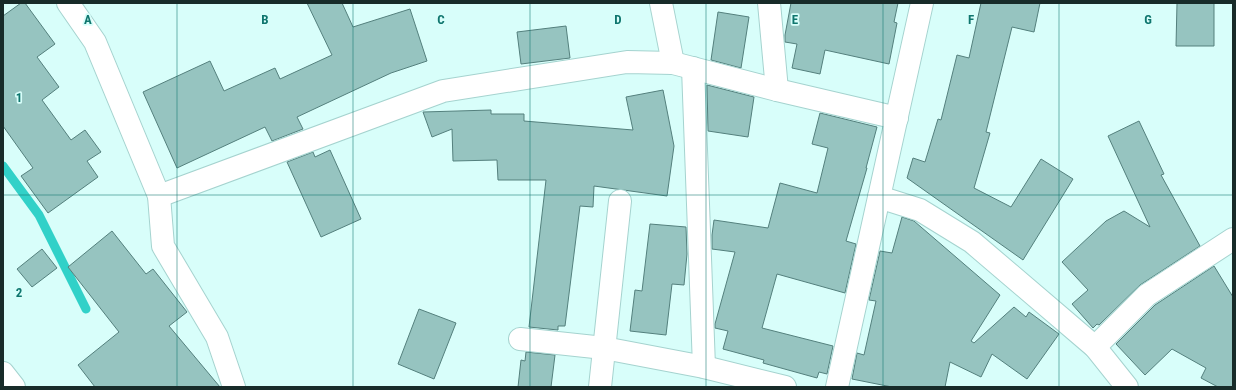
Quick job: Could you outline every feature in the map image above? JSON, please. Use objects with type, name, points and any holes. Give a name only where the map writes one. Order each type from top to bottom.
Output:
[{"type":"street","points":[[68,3],[95,42],[159,196],[163,246],[216,336],[234,387]]},
{"type":"street","points":[[661,3],[683,66],[704,367]]},
{"type":"street","points":[[769,3],[776,90]]},
{"type":"street","points":[[837,387],[922,3]]},
{"type":"street","points":[[159,196],[443,91],[627,62],[683,66],[776,90],[897,118]]},
{"type":"street","points":[[879,197],[920,210],[972,242],[1095,347],[1127,387]]},
{"type":"street","points":[[600,387],[620,201]]},
{"type":"street","points":[[1095,347],[1147,295],[1233,239]]},
{"type":"street","points":[[520,339],[604,348],[704,367],[786,387]]},
{"type":"street","points":[[3,373],[14,387]]},
{"type":"building","points":[[21,3],[25,3],[55,44],[37,57],[59,87],[42,100],[71,140],[85,130],[101,152],[87,161],[98,177],[48,213],[21,176],[33,168],[3,126],[3,16]]},
{"type":"building","points":[[307,3],[342,3],[353,27],[410,9],[427,61],[391,73],[297,117],[303,129],[272,141],[265,127],[177,168],[143,92],[210,61],[224,91],[275,68],[280,79],[332,55]]},
{"type":"building","points":[[791,3],[898,3],[894,22],[897,23],[889,64],[825,50],[820,74],[792,68],[797,44],[785,42]]},
{"type":"building","points":[[981,3],[1040,3],[1034,32],[1012,27],[986,132],[990,133],[974,188],[1011,207],[1041,159],[1073,179],[1023,260],[907,178],[913,158],[925,162],[938,119],[941,120],[957,55],[969,58]]},
{"type":"building","points":[[1177,3],[1214,3],[1214,46],[1176,46]]},
{"type":"building","points":[[718,12],[749,17],[741,68],[711,60]]},
{"type":"building","points":[[566,26],[570,58],[521,64],[517,32]]},
{"type":"building","points":[[707,85],[754,97],[748,137],[708,131]]},
{"type":"building","points":[[663,90],[674,146],[667,196],[594,186],[593,207],[580,206],[565,326],[558,326],[558,330],[529,327],[546,180],[498,180],[497,160],[453,161],[452,129],[432,137],[423,112],[491,110],[491,114],[524,114],[524,121],[633,130],[626,97]]},
{"type":"building","points":[[820,113],[877,127],[846,241],[856,244],[845,293],[777,274],[762,328],[833,346],[827,374],[819,372],[817,378],[763,363],[764,360],[723,349],[728,331],[715,328],[715,324],[735,252],[712,249],[712,235],[714,220],[768,228],[780,183],[817,193],[828,148],[812,144]]},
{"type":"building","points":[[1139,121],[1164,174],[1161,175],[1200,246],[1140,285],[1099,325],[1097,324],[1093,328],[1072,304],[1088,290],[1062,262],[1106,221],[1124,211],[1150,227],[1108,136]]},
{"type":"building","points":[[330,150],[361,219],[321,237],[287,162],[313,152],[315,157]]},
{"type":"building","points":[[902,217],[914,221],[1000,295],[971,341],[974,343],[1014,307],[1026,317],[1029,312],[1059,334],[1027,379],[992,354],[981,377],[950,362],[945,387],[892,387],[852,379],[857,353],[864,355],[876,301],[869,300],[880,251],[892,253]]},
{"type":"building","points":[[650,224],[686,227],[687,254],[684,285],[672,284],[666,335],[630,331],[635,290],[642,291]]},
{"type":"building","points":[[112,231],[146,274],[153,269],[187,312],[169,326],[220,387],[95,387],[78,365],[119,332],[68,267]]},
{"type":"building","points":[[42,249],[57,268],[32,287],[17,269]]},
{"type":"building","points":[[1214,266],[1233,297],[1233,387],[1218,387],[1201,378],[1206,368],[1172,349],[1145,375],[1116,344],[1155,305]]},
{"type":"building","points":[[419,309],[456,323],[434,379],[398,364]]},
{"type":"building","points":[[526,352],[555,355],[551,387],[518,387],[521,360],[525,361]]},
{"type":"waterway","points":[[3,166],[39,215],[86,309]]}]
